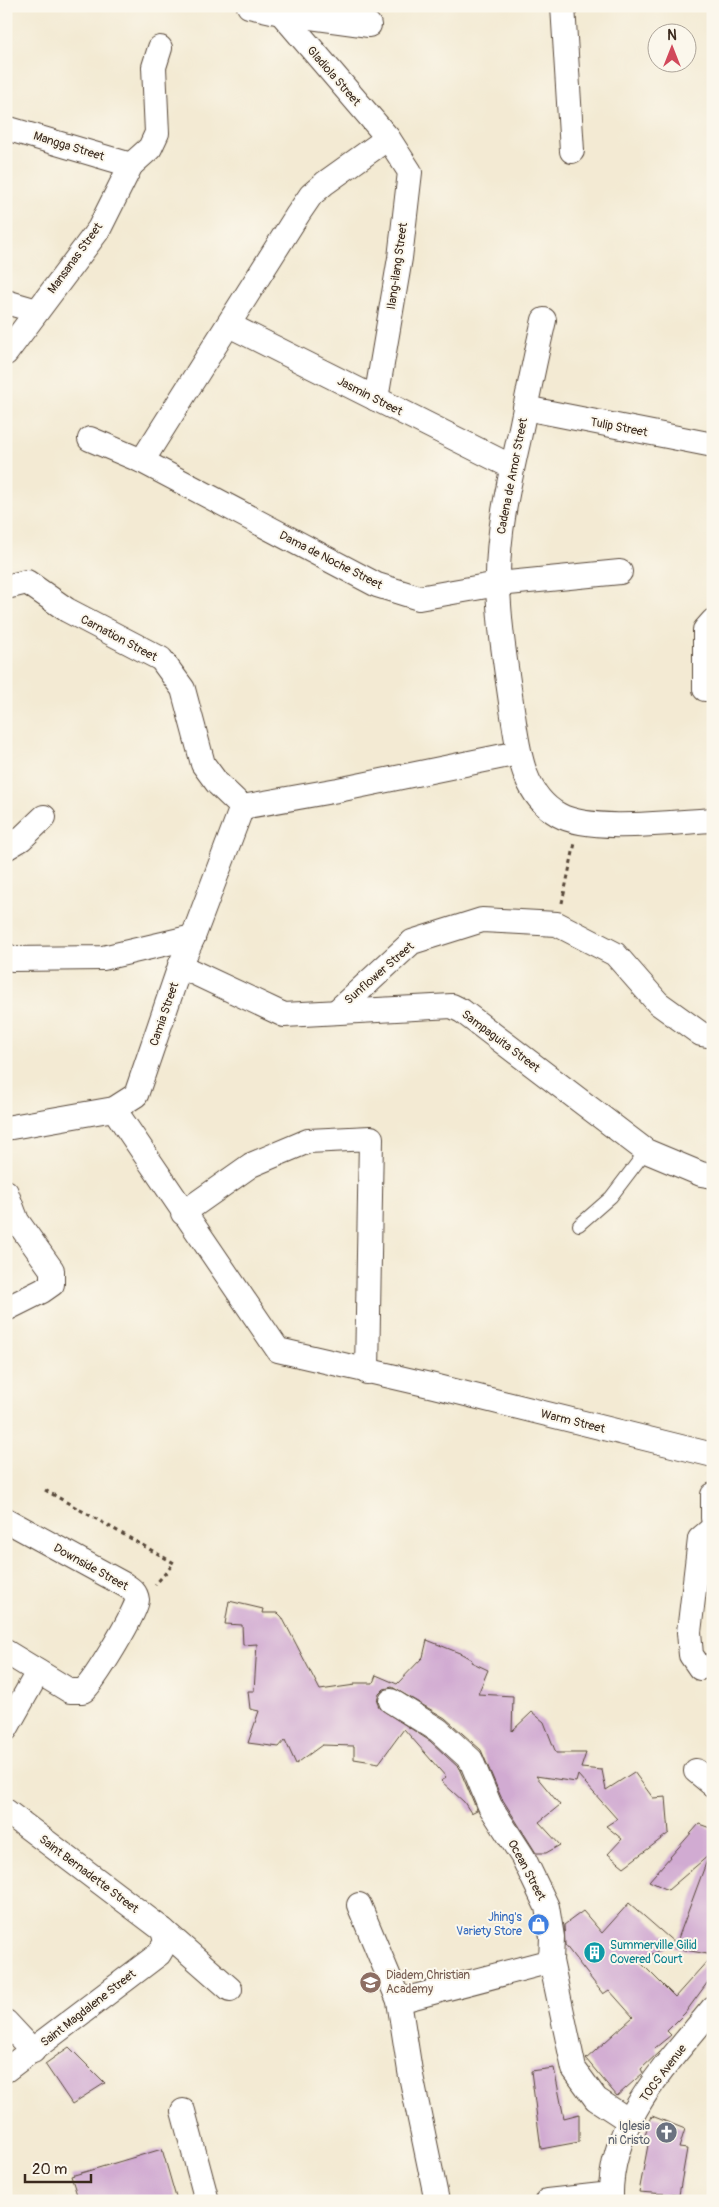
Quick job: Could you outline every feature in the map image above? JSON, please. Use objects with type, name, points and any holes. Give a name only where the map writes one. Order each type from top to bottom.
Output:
[{"type":"street","points":[[249,6],[281,13],[369,25]]},
{"type":"street","points":[[564,6],[572,151]]},
{"type":"street","name":"Gladiola Street","points":[[281,13],[388,138]]},
{"type":"street","name":"Mansanas Street","points":[[6,353],[99,229],[131,165],[150,148],[157,133],[154,67],[160,48]]},
{"type":"street","name":"Mangga Street","points":[[6,128],[131,165]]},
{"type":"street","points":[[142,461],[311,195],[334,176],[388,138]]},
{"type":"street","name":"Ilang-ilang Street","points":[[376,399],[400,258],[410,172],[388,138]]},
{"type":"street","points":[[6,302],[37,311]]},
{"type":"street","name":"Cadena de Amor Street","points":[[544,320],[503,509],[498,584],[500,626],[518,753],[526,778],[538,799],[559,815],[580,823]]},
{"type":"street","name":"Jasmin Street","points":[[229,325],[512,468]]},
{"type":"street","name":"Tulip Street","points":[[525,408],[713,445]]},
{"type":"street","name":"Dama de Noche Street","points":[[90,438],[142,461],[377,585],[419,598],[498,584],[620,572]]},
{"type":"street","name":"Carnation Street","points":[[6,587],[27,582],[67,610],[161,660],[183,689],[203,764],[216,782],[242,807]]},
{"type":"street","points":[[709,625],[705,689],[713,689]]},
{"type":"street","points":[[242,807],[338,790],[518,753]]},
{"type":"street","name":"Camia Street","points":[[6,1128],[114,1109],[136,1095],[180,966],[193,937],[242,807]]},
{"type":"street","points":[[6,848],[21,839],[44,817]]},
{"type":"street","points":[[580,823],[713,820]]},
{"type":"street","name":"Sunflower Street","points":[[336,1012],[412,942],[482,920],[557,924],[615,954],[658,1003],[701,1034],[713,1036]]},
{"type":"street","points":[[6,955],[12,959],[103,958],[193,937]]},
{"type":"street","name":"Sampaguita Street","points":[[180,966],[284,1015],[452,1006],[462,1011],[646,1151],[701,1174],[713,1176]]},
{"type":"street","name":"Warm Street","points":[[114,1109],[278,1350],[434,1386],[713,1455]]},
{"type":"street","points":[[183,1213],[251,1165],[308,1141],[371,1138],[367,1372]]},
{"type":"street","points":[[6,1192],[12,1222],[52,1270],[52,1284],[6,1309]]},
{"type":"street","points":[[713,1495],[713,1518]]},
{"type":"street","name":"Downside Street","points":[[6,1520],[125,1585],[135,1593],[136,1606],[99,1671],[84,1691],[70,1691],[38,1672]]},
{"type":"street","points":[[700,1668],[691,1655],[690,1618],[700,1540],[713,1528]]},
{"type":"street","points":[[6,1652],[38,1672],[6,1730]]},
{"type":"street","name":"Ocean Street","points":[[391,1701],[438,1730],[471,1760],[490,1806],[523,1857],[547,1907],[552,1937],[551,1961],[574,2069],[596,2099],[628,2120]]},
{"type":"street","name":"Saint Bernadette Street","points":[[6,1811],[230,1989]]},
{"type":"street","points":[[359,1905],[399,2002],[410,2071],[437,2201]]},
{"type":"street","name":"Saint Magdalene Street","points":[[6,2070],[159,1954],[164,1936]]},
{"type":"street","points":[[399,2002],[551,1961]]},
{"type":"street","name":"TOCS Avenue","points":[[611,2197],[618,2147],[628,2120],[653,2083],[713,2008]]},
{"type":"street","points":[[6,2022],[33,2051]]},
{"type":"street","points":[[183,2111],[207,2201]]},
{"type":"street","points":[[547,2201],[611,2197]]},
{"type":"lane","points":[[579,1225],[611,1196],[646,1151]]},
{"type":"path","points":[[557,924],[580,823]]},
{"type":"path","points":[[45,1490],[174,1563],[136,1606]]},
{"type":"building","points":[[229,1601],[263,1609],[262,1613],[278,1613],[282,1617],[320,1690],[355,1685],[355,1683],[373,1683],[376,1675],[397,1684],[423,1657],[427,1640],[462,1654],[472,1660],[471,1662],[488,1670],[478,1694],[513,1696],[512,1731],[532,1712],[544,1722],[556,1753],[586,1753],[581,1768],[602,1770],[606,1790],[634,1772],[653,1798],[666,1797],[669,1833],[624,1867],[608,1854],[622,1839],[606,1826],[617,1819],[578,1775],[576,1782],[536,1776],[560,1805],[539,1822],[560,1845],[546,1853],[536,1853],[501,1797],[481,1750],[445,1718],[392,1687],[384,1689],[379,1694],[377,1701],[379,1708],[430,1741],[459,1768],[477,1810],[471,1813],[464,1802],[441,1781],[446,1777],[404,1729],[379,1763],[354,1759],[354,1746],[322,1745],[296,1764],[285,1740],[279,1747],[248,1743],[259,1711],[250,1709],[248,1691],[254,1691],[257,1644],[243,1645],[242,1625],[225,1624]]},
{"type":"building","points":[[699,1824],[713,1829],[713,1955],[674,1948],[709,1855],[668,1890],[649,1881]]},
{"type":"building","points":[[629,1903],[676,1944],[638,1960],[675,1997],[709,1959],[713,1961],[713,1975],[685,2013],[667,2031],[671,2035],[655,2048],[659,2052],[641,2069],[643,2073],[617,2096],[586,2059],[633,2017],[609,1990],[603,1994],[565,1945],[564,1925],[583,1911],[602,1933]]},
{"type":"building","points":[[69,2047],[105,2083],[72,2104],[45,2064]]},
{"type":"building","points":[[554,2068],[564,2118],[579,2114],[579,2142],[541,2149],[531,2071]]},
{"type":"building","points":[[652,2116],[685,2129],[679,2148],[687,2149],[679,2195],[639,2192],[649,2140],[644,2138]]},
{"type":"building","points":[[162,2149],[177,2201],[79,2201],[71,2176]]},
{"type":"place","name":"Jhing's Variety Store","points":[[538,1924]]},
{"type":"place","name":"Summerville Gilid Covered Court","points":[[594,1952]]},
{"type":"place","name":"Diadem Christian Academy","points":[[370,1982]]},
{"type":"place","name":"Iglesia ni Cristo","points":[[666,2133]]}]
